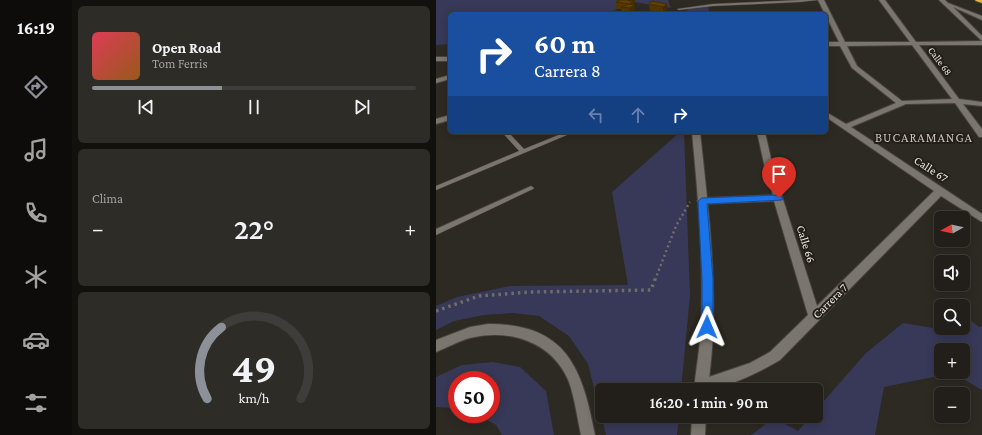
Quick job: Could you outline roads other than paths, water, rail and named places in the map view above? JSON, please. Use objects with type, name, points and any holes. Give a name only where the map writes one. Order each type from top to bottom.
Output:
[{"type":"highway","points":[[978,0],[982,1]]},
{"type":"street","points":[[821,0],[826,12]]},
{"type":"street","name":"Calle 68","points":[[882,0],[982,135]]},
{"type":"street","points":[[943,1],[982,18]]},
{"type":"street","points":[[943,1],[982,39]]},
{"type":"street","points":[[828,18],[854,67],[900,103]]},
{"type":"street","points":[[828,44],[982,43]]},
{"type":"street","points":[[436,59],[448,59]]},
{"type":"street","points":[[436,81],[448,78]]},
{"type":"street","points":[[845,127],[900,103],[916,101],[957,101],[982,104]]},
{"type":"street","name":"Calle 67","points":[[828,115],[982,219]]},
{"type":"street","points":[[436,122],[448,118]]},
{"type":"street","points":[[696,134],[708,302],[701,383]]},
{"type":"street","name":"Calle 66","points":[[762,134],[815,317]]},
{"type":"street","name":"Carrera 7","points":[[714,383],[766,363],[775,356],[941,190]]},
{"type":"street","points":[[702,201],[779,198]]},
{"type":"street","points":[[436,346],[462,334],[486,329],[522,331],[540,338],[556,350],[573,376],[579,391],[588,435]]},
{"type":"street","points":[[698,435],[699,423]]},
{"type":"lane","points":[[679,9],[705,5],[773,4],[816,0]]},
{"type":"lane","points":[[507,134],[523,152]]},
{"type":"lane","points":[[436,188],[566,134]]},
{"type":"lane","points":[[436,232],[531,188]]},
{"type":"district","name":"BUCARAMANGA","points":[[924,137]]}]
